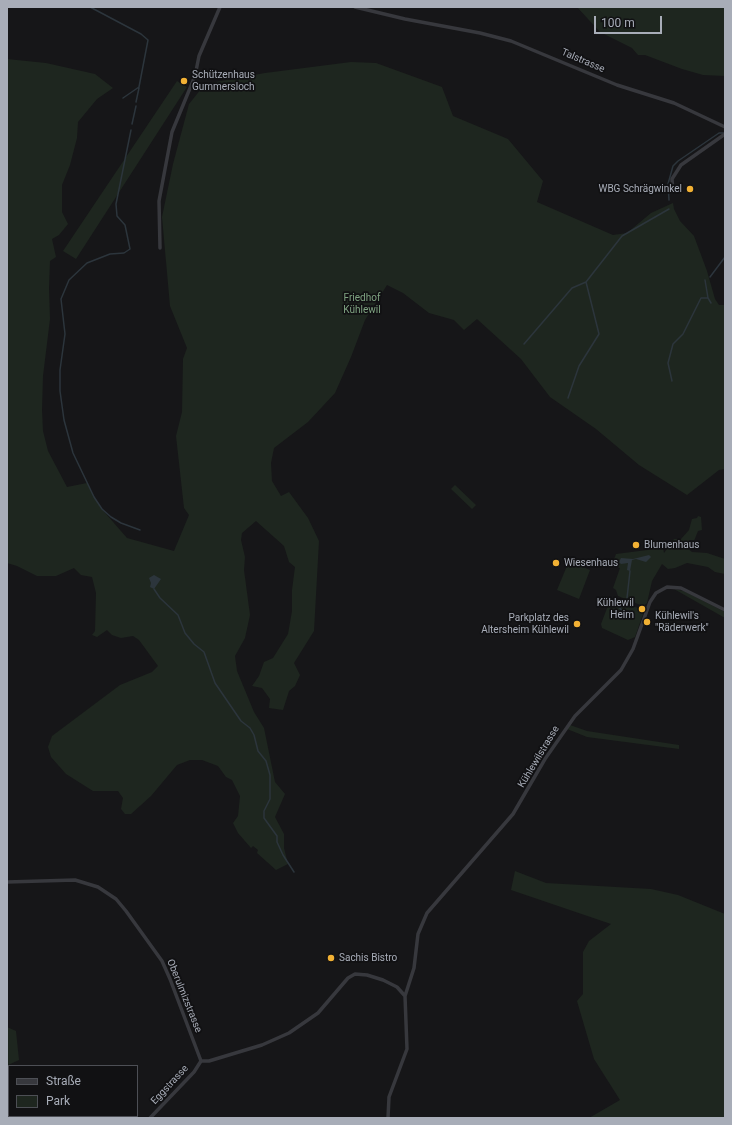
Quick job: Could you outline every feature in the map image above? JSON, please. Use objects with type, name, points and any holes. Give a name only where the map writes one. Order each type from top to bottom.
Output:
[{"type":"street","points":[[160,248],[158,201],[172,132],[195,76],[199,56],[220,7]]},
{"type":"street","name":"Talstrasse","points":[[355,7],[430,24],[480,32],[511,41],[617,85],[674,103],[725,127]]},
{"type":"street","points":[[673,191],[672,179],[680,165],[725,134]]},
{"type":"street","name":"Kühlewilstrasse","points":[[405,996],[414,968],[418,934],[427,913],[513,814],[548,755],[575,716],[621,670],[630,656],[654,595],[664,588],[678,587],[688,590],[725,610]]},
{"type":"street","name":"Oberulmizstrasse","points":[[7,882],[68,879],[98,887],[121,904],[162,961],[173,985],[201,1061]]},
{"type":"street","points":[[201,1061],[209,1061],[262,1045],[289,1033],[318,1013],[353,975],[361,974],[373,976],[397,987],[405,996],[407,1049],[390,1097],[388,1118]]},
{"type":"street","points":[[397,987],[404,987],[409,984]]},
{"type":"street","name":"Eggstrasse","points":[[150,1118],[194,1072],[201,1061]]},
{"type":"green space","points":[[577,7],[725,7],[725,76],[703,75],[645,55],[638,55],[632,48],[600,32]]},
{"type":"green space","name":"Friedhof Kühlewil","points":[[7,59],[46,63],[95,74],[113,88],[97,99],[78,122],[77,138],[70,165],[62,185],[62,212],[68,224],[59,235],[52,239],[56,257],[50,261],[50,319],[43,376],[42,410],[43,431],[48,451],[67,487],[87,483],[100,507],[127,538],[174,551],[189,515],[184,508],[176,436],[182,412],[183,359],[187,348],[170,306],[162,217],[173,164],[189,104],[205,84],[265,73],[351,62],[376,63],[442,87],[453,116],[508,139],[543,181],[537,202],[613,235],[627,233],[651,213],[673,203],[674,209],[680,221],[694,236],[707,271],[715,299],[719,305],[725,305],[725,469],[719,470],[687,495],[639,465],[596,429],[550,397],[521,359],[477,319],[464,330],[454,320],[429,313],[403,293],[387,285],[365,320],[335,393],[308,422],[274,448],[271,463],[272,481],[281,496],[289,492],[308,518],[319,541],[314,631],[294,663],[300,675],[295,686],[289,691],[283,710],[269,708],[270,699],[262,688],[252,686],[259,676],[264,662],[273,658],[288,634],[292,611],[292,590],[295,567],[289,562],[284,546],[256,521],[242,533],[241,540],[245,557],[244,570],[250,615],[245,638],[235,656],[237,671],[254,712],[264,728],[275,782],[285,794],[275,817],[284,834],[284,848],[288,864],[276,870],[257,853],[258,850],[253,846],[251,848],[238,833],[233,823],[238,816],[240,796],[232,780],[226,777],[218,766],[202,760],[190,760],[177,765],[151,796],[131,814],[125,814],[121,809],[123,798],[118,791],[93,791],[66,774],[51,757],[48,747],[52,736],[120,685],[152,672],[158,666],[139,640],[133,636],[121,638],[112,635],[107,630],[97,637],[92,635],[95,631],[96,593],[92,577],[81,575],[74,568],[56,576],[37,576],[17,566],[7,563]]},
{"type":"green space","points":[[177,81],[187,87],[76,259],[63,251]]},
{"type":"green space","points":[[455,485],[476,505],[472,509],[451,489]]},
{"type":"green space","points":[[698,516],[701,517],[702,530],[698,531],[694,541],[690,540],[685,546],[692,552],[707,553],[725,559],[725,574],[715,572],[708,567],[687,563],[668,569],[662,564],[652,581],[647,603],[643,606],[618,596],[616,590],[613,588],[620,568],[612,565],[616,554],[663,548],[664,553],[674,539],[681,539],[689,530],[692,519],[697,518]]},
{"type":"green space","points":[[569,561],[590,570],[579,599],[557,590]]},
{"type":"green space","points":[[674,589],[684,591],[725,612],[725,618]]},
{"type":"green space","points":[[616,600],[641,609],[643,614],[635,637],[628,640],[602,628],[601,624],[609,603]]},
{"type":"green space","points":[[570,725],[587,731],[679,745],[679,749],[587,737],[567,729]]},
{"type":"green space","points":[[515,871],[546,883],[651,889],[678,895],[725,914],[725,1118],[589,1118],[620,1100],[594,1059],[577,1001],[583,994],[583,952],[589,941],[611,924],[511,890]]},
{"type":"green space","points":[[7,1027],[16,1031],[19,1060],[8,1065],[8,1117],[18,1118],[7,1118]]},
{"type":"shaded area","points":[[649,555],[651,557],[646,562],[636,559],[632,560],[630,571],[627,570],[628,563],[621,564],[619,562],[621,558],[633,559]]},
{"type":"shaded area","points":[[154,575],[161,579],[154,589],[150,587],[151,583],[149,578]]},
{"type":"waterway","points":[[90,7],[141,34],[148,40],[139,87],[123,98]]},
{"type":"waterway","points":[[136,102],[139,88]]},
{"type":"waterway","points":[[132,124],[136,106]]},
{"type":"waterway","points":[[131,130],[116,204],[117,216],[125,225],[130,249],[124,253],[110,254],[87,263],[69,280],[61,299],[65,334],[60,370],[60,391],[64,420],[73,453],[94,497],[102,509],[111,517],[121,523],[140,530]]},
{"type":"waterway","points":[[669,200],[668,184],[673,166],[719,133],[725,133]]},
{"type":"waterway","points":[[524,344],[572,288],[586,282],[622,236],[669,209]]},
{"type":"waterway","points":[[710,277],[725,257]]},
{"type":"waterway","points":[[672,381],[668,363],[673,344],[683,334],[701,298],[708,298],[705,280]]},
{"type":"waterway","points":[[568,398],[579,366],[599,334],[586,282]]},
{"type":"waterway","points":[[708,298],[711,303]]},
{"type":"waterway","points":[[627,598],[630,571]]},
{"type":"waterway","points":[[154,589],[160,598],[178,615],[185,633],[194,644],[204,652],[215,683],[241,721],[250,728],[254,735],[258,751],[266,761],[270,775],[270,799],[264,811],[264,818],[277,836],[277,842],[283,855],[294,872]]},
{"type":"waterway","points":[[618,617],[619,613],[623,612],[619,607],[624,606],[625,604]]},
{"type":"place","name":"Schützenhaus Gummersloch","points":[[184,81]]},
{"type":"place","name":"WBG Schrägwinkel","points":[[690,189]]},
{"type":"place","name":"Blumenhaus","points":[[636,545]]},
{"type":"place","name":"Wiesenhaus","points":[[556,563]]},
{"type":"place","name":"Kühlewil Heim","points":[[642,609]]},
{"type":"place","name":"Kühlewil's \"Räderwerk\"","points":[[647,622]]},
{"type":"place","name":"Parkplatz des Altersheim Kühlewil","points":[[577,624]]},
{"type":"place","name":"Sachis Bistro","points":[[331,958]]}]
